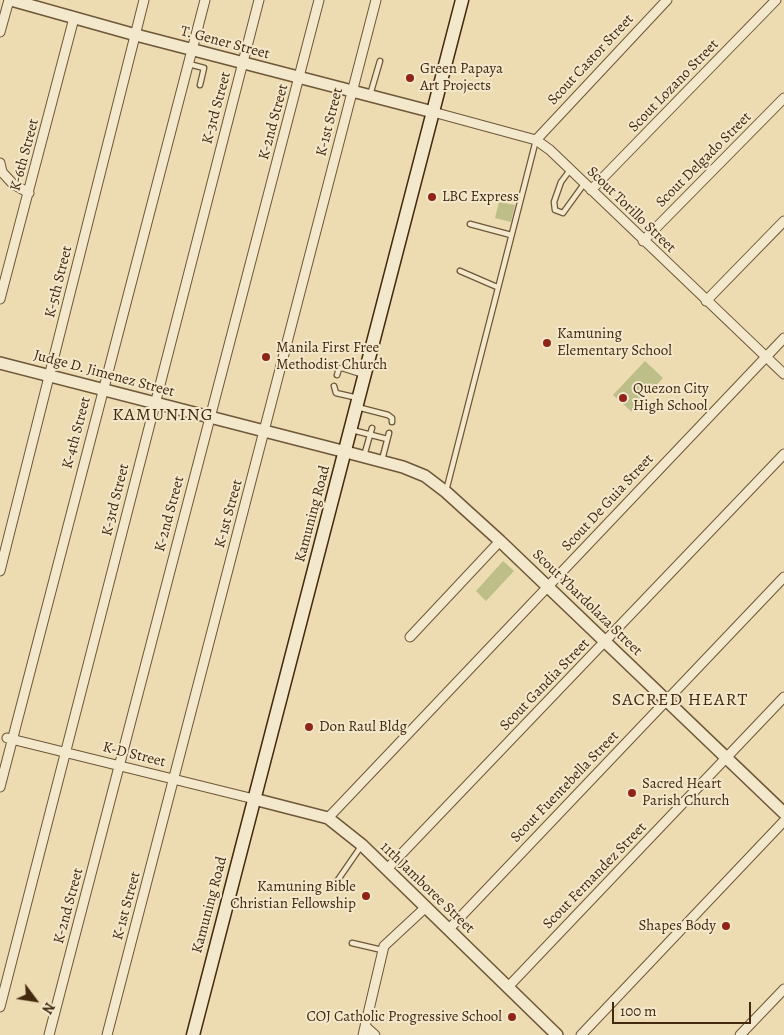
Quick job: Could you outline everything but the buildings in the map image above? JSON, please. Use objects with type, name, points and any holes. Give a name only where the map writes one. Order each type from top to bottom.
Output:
[{"type":"main road","name":"Kamuning Road","points":[[193,1035],[462,0]]},
{"type":"street","name":"T. Gener Street","points":[[10,0],[192,50],[433,112]]},
{"type":"street","points":[[0,32],[10,0]]},
{"type":"street","name":"K-5th Street","points":[[0,571],[144,0]]},
{"type":"street","name":"K-4th Street","points":[[0,787],[10,739],[205,0]]},
{"type":"street","name":"K-3rd Street","points":[[0,1007],[259,0]]},
{"type":"street","name":"K-2nd Street","points":[[49,1035],[319,0]]},
{"type":"street","name":"K-1st Street","points":[[107,1035],[376,0]]},
{"type":"street","name":"Scout Castor Street","points":[[536,140],[667,0]]},
{"type":"street","name":"Scout Lozano Street","points":[[588,187],[776,0]]},
{"type":"street","name":"K-6th Street","points":[[0,299],[74,18]]},
{"type":"street","name":"Scout Delgado Street","points":[[643,242],[784,98]]},
{"type":"street","name":"Scout Torillo Street","points":[[433,112],[536,140],[550,150],[643,242],[784,374]]},
{"type":"street","points":[[0,163],[2,172],[13,184],[29,194]]},
{"type":"street","points":[[706,301],[784,221]]},
{"type":"street","name":"Scout De Guia Street","points":[[328,818],[784,338]]},
{"type":"street","name":"Judge D. Jimenez Street","points":[[0,363],[346,452]]},
{"type":"street","name":"Scout Ybardolaza Street","points":[[346,452],[415,471],[446,492],[500,541],[784,813]]},
{"type":"street","name":"Scout Gandia Street","points":[[387,870],[784,454]]},
{"type":"street","points":[[410,638],[500,541]]},
{"type":"street","name":"Scout Fuentebella Street","points":[[449,929],[784,577]]},
{"type":"street","name":"Scout Fernandez Street","points":[[508,987],[784,697]]},
{"type":"street","name":"K-D Street","points":[[10,739],[254,799]]},
{"type":"street","name":"11th Jamboree Street","points":[[254,799],[328,818],[362,845],[557,1035]]},
{"type":"street","points":[[580,1035],[784,821]]},
{"type":"street","points":[[375,1035],[364,1030],[382,950],[426,907]]},
{"type":"street","points":[[740,1035],[784,989]]},
{"type":"lane","points":[[370,95],[380,61]]},
{"type":"lane","points":[[189,64],[204,68],[200,85]]},
{"type":"lane","points":[[446,492],[536,140]]},
{"type":"lane","points":[[571,170],[562,182],[554,202],[555,210],[563,213],[588,187]]},
{"type":"lane","points":[[470,224],[511,235]]},
{"type":"lane","points":[[460,271],[497,287]]},
{"type":"lane","points":[[337,375],[339,369],[342,368],[365,375]]},
{"type":"lane","points":[[334,386],[336,393],[376,414],[388,415],[392,418],[392,422]]},
{"type":"lane","points":[[364,457],[372,428]]},
{"type":"lane","points":[[351,429],[387,439]]},
{"type":"lane","points":[[381,461],[389,433]]},
{"type":"lane","points":[[333,887],[362,845]]},
{"type":"lane","points":[[352,943],[382,950]]},
{"type":"green space","points":[[499,202],[515,205],[511,222],[495,218]]},
{"type":"green space","points":[[645,361],[663,378],[632,412],[613,395]]},
{"type":"green space","points":[[503,561],[514,571],[486,601],[476,591]]},
{"type":"place","name":"Green Papaya Art Projects","points":[[410,78]]},
{"type":"place","name":"LBC Express","points":[[432,197]]},
{"type":"place","name":"Kamuning Elementary School","points":[[547,343]]},
{"type":"place","name":"Manila First Free Methodist Church","points":[[266,357]]},
{"type":"place","name":"Quezon City High School","points":[[623,398]]},
{"type":"place","name":"Don Raul Bldg","points":[[309,727]]},
{"type":"place","name":"Sacred Heart Parish Church","points":[[632,793]]},
{"type":"place","name":"Kamuning Bible Christian Fellowship","points":[[366,896]]},
{"type":"place","name":"Shapes Body","points":[[726,926]]},
{"type":"place","name":"COJ Catholic Progressive School","points":[[512,1017]]},
{"type":"district","name":"KAMUNING","points":[[163,416]]},
{"type":"district","name":"SACRED HEART","points":[[680,701]]}]
